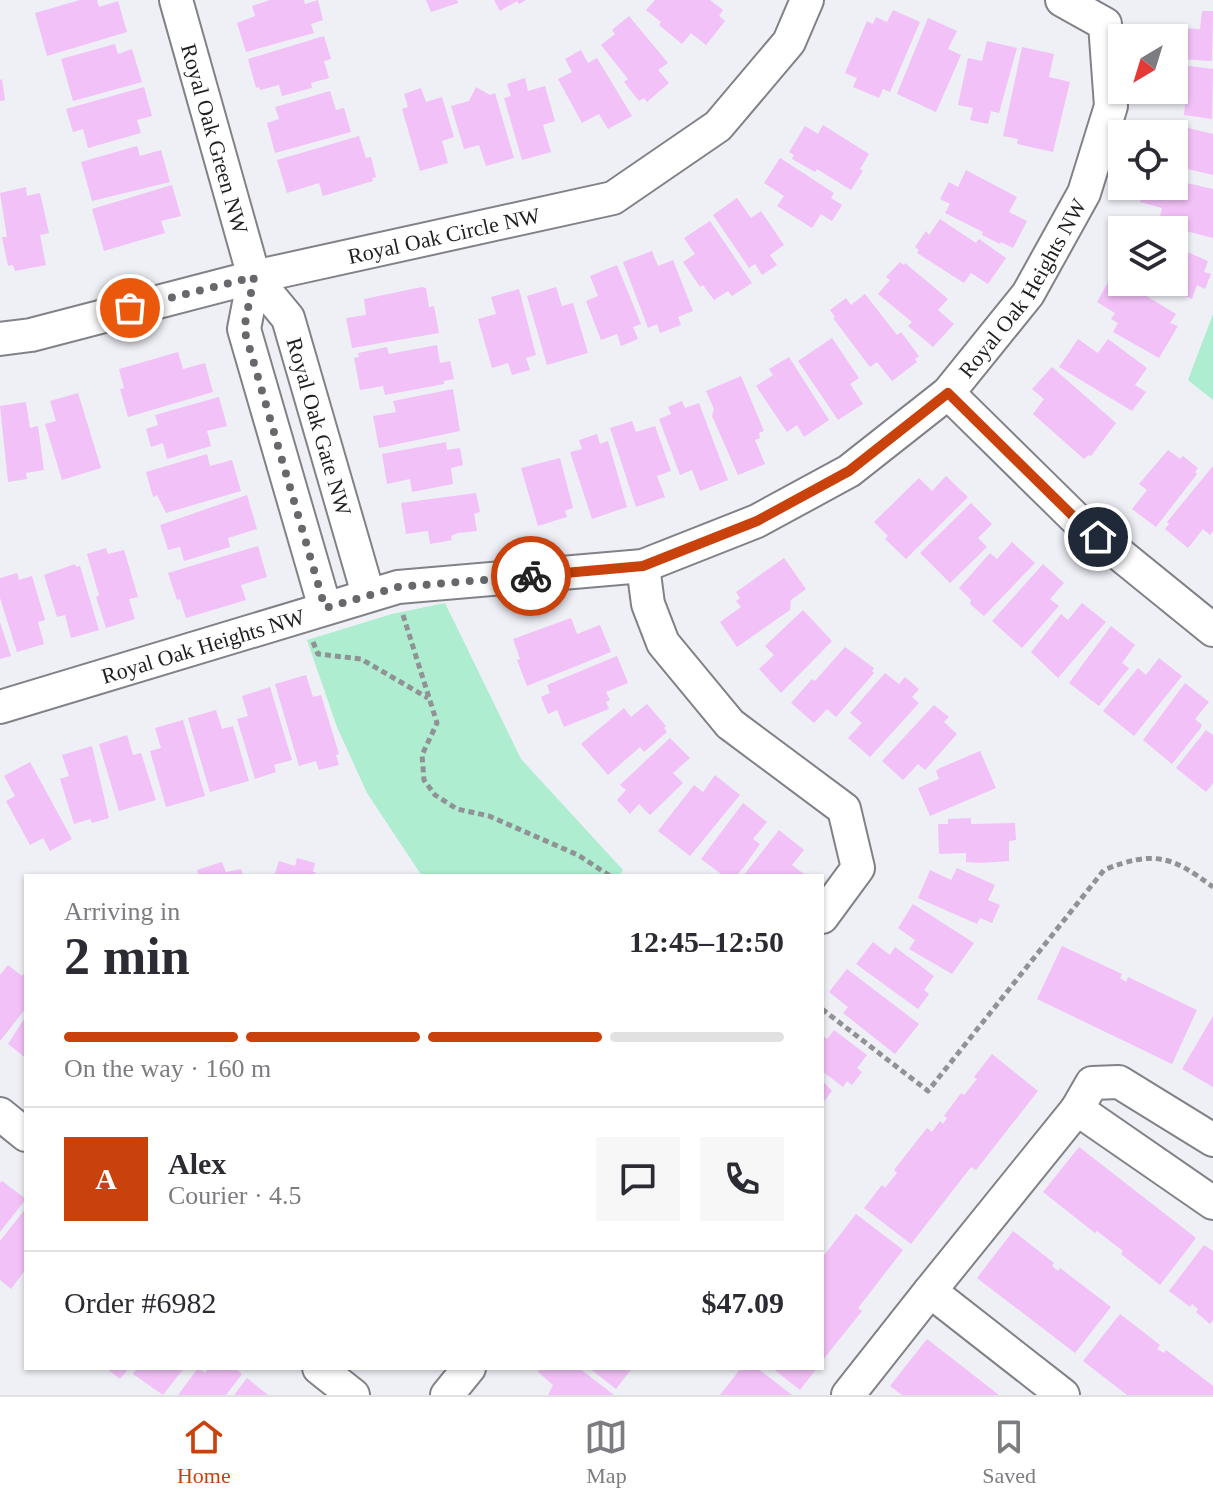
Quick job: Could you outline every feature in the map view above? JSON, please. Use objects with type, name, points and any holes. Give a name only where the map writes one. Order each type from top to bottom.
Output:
[{"type":"street","name":"Royal Oak Green NW","points":[[176,0],[254,277]]},
{"type":"street","name":"Royal Oak Circle NW","points":[[0,339],[31,335],[254,277],[613,198],[718,126],[789,42],[807,0]]},
{"type":"street","name":"Royal Oak Heights NW","points":[[0,707],[383,590],[643,566],[757,521],[849,471],[948,393],[1028,294],[1084,193],[1111,106],[1105,24],[1062,0]]},
{"type":"street","name":"Royal Oak Gate NW","points":[[254,277],[288,318],[383,590]]},
{"type":"street","name":"Royal Oak Gate NW","points":[[254,277],[244,329],[314,611]]},
{"type":"street","points":[[948,393],[1075,518],[1213,630]]},
{"type":"street","points":[[643,566],[648,604],[663,643],[672,655],[730,724],[844,809],[858,868],[824,914]]},
{"type":"street","points":[[848,1395],[1077,1109],[1092,1083],[1119,1082],[1213,1140]]},
{"type":"street","points":[[1077,1109],[1213,1203]]},
{"type":"street","points":[[0,1114],[24,1133]]},
{"type":"street","points":[[930,1291],[1063,1395]]},
{"type":"street","points":[[322,1370],[353,1395]]},
{"type":"street","points":[[447,1395],[467,1370]]},
{"type":"path","points":[[383,590],[404,620],[437,723],[422,755],[424,780],[435,795],[457,809],[489,816],[578,855],[607,874]]},
{"type":"path","points":[[314,611],[318,654],[361,659],[429,698]]},
{"type":"path","points":[[824,1011],[928,1091],[1104,870],[1129,860],[1166,859],[1185,865],[1213,887]]},
{"type":"green space","points":[[1213,314],[1213,400],[1188,380]]},
{"type":"green space","points":[[445,603],[521,759],[623,870],[620,874],[421,874],[367,793],[337,727],[307,640],[392,614]]},
{"type":"building","points":[[80,0],[97,0],[99,7],[118,1],[127,32],[47,56],[35,13]]},
{"type":"building","points":[[270,0],[304,0],[305,4],[318,0],[323,20],[311,24],[314,33],[246,52],[237,23],[255,16],[252,6]]},
{"type":"building","points":[[426,0],[457,0],[458,3],[431,12]]},
{"type":"building","points":[[494,0],[526,0],[519,4],[517,1],[500,11]]},
{"type":"building","points":[[655,0],[710,0],[723,10],[719,16],[725,21],[706,45],[691,33],[682,44],[646,10]]},
{"type":"building","points":[[893,10],[920,22],[890,92],[883,89],[879,98],[853,87],[857,78],[845,73],[867,21],[873,24],[876,17],[887,22]]},
{"type":"building","points":[[1202,11],[1213,11],[1212,61],[1188,60],[1188,28],[1200,29]]},
{"type":"building","points":[[629,16],[668,63],[658,70],[669,83],[647,102],[644,98],[639,101],[624,82],[628,79],[601,45],[615,34],[612,30]]},
{"type":"building","points":[[928,18],[957,31],[948,49],[961,55],[936,112],[897,94]]},
{"type":"building","points":[[324,36],[331,59],[324,61],[329,78],[311,83],[312,88],[282,96],[279,85],[260,90],[256,88],[248,59]]},
{"type":"building","points":[[987,41],[1017,48],[999,113],[991,111],[988,124],[970,120],[973,108],[958,105],[968,58],[982,61]]},
{"type":"building","points":[[115,44],[118,54],[132,49],[142,82],[73,101],[61,59]]},
{"type":"building","points":[[1022,47],[1054,54],[1049,77],[1070,82],[1053,152],[1017,144],[1018,139],[1003,136]]},
{"type":"building","points":[[581,50],[588,63],[597,58],[632,116],[608,129],[599,114],[582,123],[558,79],[572,72],[565,59]]},
{"type":"building","points":[[1188,66],[1213,69],[1212,119],[1184,115],[1185,104],[1188,104]]},
{"type":"building","points":[[525,78],[528,91],[545,86],[555,121],[543,125],[551,152],[522,160],[504,98],[511,96],[507,84]]},
{"type":"building","points":[[0,80],[5,100],[0,101]]},
{"type":"building","points":[[144,87],[152,116],[137,120],[141,133],[88,148],[83,129],[73,132],[66,109]]},
{"type":"building","points":[[476,87],[490,95],[495,93],[514,158],[486,166],[479,145],[464,149],[451,106],[469,101]]},
{"type":"building","points":[[421,88],[426,102],[442,97],[454,137],[442,141],[448,163],[420,171],[402,109],[408,107],[404,94]]},
{"type":"building","points":[[330,91],[336,110],[344,108],[351,132],[275,153],[267,123],[279,119],[275,107]]},
{"type":"building","points":[[823,125],[869,154],[851,190],[817,169],[815,172],[792,159],[794,155],[789,152],[805,126],[818,134]]},
{"type":"building","points":[[1188,128],[1213,134],[1213,175],[1188,169]]},
{"type":"building","points":[[359,136],[366,158],[371,157],[376,177],[372,178],[373,181],[323,196],[319,183],[287,193],[277,160]]},
{"type":"building","points":[[137,146],[140,156],[161,150],[170,182],[92,201],[81,162]]},
{"type":"building","points":[[780,158],[834,193],[831,198],[842,205],[832,221],[821,214],[812,228],[777,206],[784,196],[764,183]]},
{"type":"building","points":[[966,170],[1017,197],[1009,212],[1027,221],[1013,248],[982,235],[983,232],[945,213],[950,204],[940,199],[949,182],[958,187]]},
{"type":"building","points":[[1188,183],[1213,189],[1213,238],[1188,232],[1188,216],[1160,216],[1162,208],[1140,202],[1188,200]]},
{"type":"building","points":[[172,185],[181,216],[161,221],[165,233],[104,251],[92,209]]},
{"type":"building","points":[[26,187],[27,196],[40,193],[49,233],[40,235],[46,265],[15,271],[13,265],[8,266],[2,237],[7,237],[0,193]]},
{"type":"building","points":[[737,198],[751,218],[761,211],[784,245],[770,255],[777,265],[762,275],[755,264],[749,268],[713,215]]},
{"type":"building","points":[[940,219],[976,243],[979,239],[1006,258],[988,284],[971,273],[964,283],[917,253],[919,250],[915,247],[926,231],[929,235]]},
{"type":"building","points":[[710,221],[752,283],[732,296],[728,291],[714,300],[703,285],[700,287],[683,262],[695,254],[684,238]]},
{"type":"building","points":[[652,251],[658,266],[673,260],[693,311],[678,317],[681,325],[660,333],[657,324],[648,328],[623,262]]},
{"type":"building","points":[[1188,252],[1208,261],[1204,272],[1211,274],[1205,289],[1197,285],[1192,299],[1185,296],[1188,296]]},
{"type":"building","points":[[900,262],[948,299],[938,310],[954,324],[933,347],[908,326],[912,322],[878,294],[890,280],[886,277]]},
{"type":"building","points":[[617,265],[641,324],[633,327],[638,339],[621,346],[617,334],[601,340],[586,301],[598,296],[590,276]]},
{"type":"building","points":[[1108,282],[1108,296],[1146,296],[1176,314],[1170,323],[1178,326],[1159,358],[1113,332],[1118,323],[1111,319],[1115,313],[1097,302]]},
{"type":"building","points":[[556,287],[562,306],[573,303],[588,353],[547,365],[527,296]]},
{"type":"building","points":[[426,288],[429,307],[434,306],[439,333],[352,348],[346,318],[366,315],[364,299]]},
{"type":"building","points":[[519,289],[536,355],[526,358],[530,370],[512,375],[508,363],[492,368],[478,319],[496,314],[491,297]]},
{"type":"building","points":[[865,294],[897,335],[901,332],[919,356],[915,359],[917,362],[892,381],[877,362],[870,367],[830,310],[846,298],[851,305]]},
{"type":"building","points":[[832,338],[859,378],[850,384],[863,404],[838,420],[798,361]]},
{"type":"building","points":[[1078,339],[1098,353],[1108,339],[1147,368],[1135,385],[1146,392],[1132,411],[1059,367]]},
{"type":"building","points":[[437,345],[440,363],[450,361],[454,379],[444,381],[444,384],[385,395],[383,386],[360,390],[354,358],[359,357],[358,353],[387,347],[389,354]]},
{"type":"building","points":[[178,352],[183,369],[205,363],[213,392],[128,417],[120,389],[124,388],[119,369]]},
{"type":"building","points":[[789,357],[829,420],[804,437],[797,425],[787,432],[756,386],[773,375],[769,369]]},
{"type":"building","points":[[1052,367],[1116,423],[1091,456],[1084,459],[1033,414],[1044,399],[1032,389]]},
{"type":"building","points":[[741,376],[764,431],[755,440],[765,464],[738,475],[712,416],[714,409],[706,391]]},
{"type":"building","points":[[453,389],[460,431],[379,448],[373,416],[396,412],[393,401]]},
{"type":"building","points":[[78,393],[101,468],[62,480],[45,424],[56,421],[50,401]]},
{"type":"building","points":[[219,397],[227,426],[207,431],[211,446],[167,459],[163,443],[151,447],[146,429],[158,425],[155,415]]},
{"type":"building","points":[[682,401],[685,408],[699,403],[728,480],[700,491],[692,470],[680,475],[659,419],[671,414],[668,407]]},
{"type":"building","points":[[26,402],[30,428],[38,426],[44,470],[26,473],[27,479],[8,482],[0,406]]},
{"type":"building","points":[[632,421],[636,432],[655,426],[671,471],[657,476],[665,497],[636,507],[610,428]]},
{"type":"building","points":[[597,434],[600,444],[608,441],[627,507],[592,519],[570,452],[582,449],[579,440]]},
{"type":"building","points":[[446,442],[447,450],[460,448],[463,465],[451,468],[453,484],[412,492],[410,479],[387,484],[382,454]]},
{"type":"building","points":[[1168,450],[1180,459],[1183,456],[1198,468],[1197,474],[1156,527],[1132,509],[1147,490],[1139,484]]},
{"type":"building","points":[[207,454],[210,466],[232,460],[241,491],[166,513],[157,495],[153,497],[146,472]]},
{"type":"building","points":[[560,458],[573,508],[565,511],[567,517],[538,526],[521,468]]},
{"type":"building","points":[[1213,466],[1213,531],[1210,535],[1203,529],[1188,548],[1165,529],[1169,524],[1167,522]]},
{"type":"building","points":[[946,476],[968,497],[906,559],[885,539],[888,536],[874,522],[919,478],[932,491]]},
{"type":"building","points":[[476,493],[480,512],[474,514],[477,531],[458,533],[451,536],[452,540],[430,544],[428,531],[406,534],[401,503]]},
{"type":"building","points":[[247,495],[257,529],[228,538],[230,547],[184,561],[180,547],[168,550],[160,525]]},
{"type":"building","points":[[971,503],[992,524],[978,538],[987,547],[950,583],[920,553]]},
{"type":"building","points":[[1012,542],[1035,563],[984,616],[970,604],[971,600],[959,588],[990,553],[997,559]]},
{"type":"building","points":[[258,546],[267,577],[241,585],[246,600],[186,618],[168,573]]},
{"type":"building","points":[[106,548],[108,554],[124,550],[138,597],[129,599],[135,619],[106,628],[87,554]]},
{"type":"building","points":[[784,558],[806,589],[791,600],[790,610],[737,647],[720,622],[741,607],[736,601],[740,598],[736,592]]},
{"type":"building","points":[[75,564],[76,567],[80,566],[99,630],[71,638],[65,615],[57,617],[44,575]]},
{"type":"building","points":[[1043,564],[1064,583],[1050,599],[1059,606],[1022,648],[992,621]]},
{"type":"building","points":[[17,573],[19,580],[32,576],[45,620],[38,622],[44,644],[17,652],[0,598],[0,578]]},
{"type":"building","points":[[1082,603],[1106,622],[1058,678],[1031,652],[1061,614],[1068,620]]},
{"type":"building","points":[[803,610],[832,641],[781,693],[759,669],[774,655],[765,646]]},
{"type":"building","points":[[571,618],[577,634],[600,625],[611,652],[527,686],[513,639]]},
{"type":"building","points":[[0,622],[11,656],[0,659]]},
{"type":"building","points":[[1111,626],[1135,645],[1122,663],[1129,668],[1099,706],[1069,683]]},
{"type":"building","points":[[845,647],[874,668],[874,673],[836,717],[827,709],[814,723],[791,703]]},
{"type":"building","points":[[617,656],[628,683],[606,692],[610,700],[606,702],[609,709],[564,727],[557,710],[548,714],[541,697],[550,693],[547,685]]},
{"type":"building","points":[[1159,658],[1182,676],[1134,736],[1103,711],[1138,668],[1146,675]]},
{"type":"building","points":[[885,673],[899,684],[905,677],[919,689],[912,697],[919,703],[870,757],[848,738],[862,723],[850,713]]},
{"type":"building","points":[[306,675],[313,697],[321,695],[339,754],[336,755],[339,765],[319,770],[316,761],[299,766],[275,684]]},
{"type":"building","points":[[1185,683],[1209,702],[1195,719],[1202,725],[1200,729],[1172,764],[1143,740]]},
{"type":"building","points":[[270,687],[292,760],[274,765],[276,772],[255,779],[237,719],[248,716],[242,696]]},
{"type":"building","points":[[647,704],[666,726],[667,732],[644,752],[640,747],[608,775],[581,744],[624,708],[631,717]]},
{"type":"building","points":[[934,705],[949,717],[944,722],[957,734],[925,770],[918,764],[903,780],[882,761]]},
{"type":"building","points":[[216,710],[222,729],[233,726],[249,781],[210,792],[188,718]]},
{"type":"building","points":[[183,720],[205,796],[166,807],[150,751],[161,748],[155,728]]},
{"type":"building","points":[[1206,730],[1213,735],[1213,783],[1206,792],[1176,768]]},
{"type":"building","points":[[127,735],[133,755],[141,753],[156,800],[119,811],[99,744]]},
{"type":"building","points":[[670,738],[690,758],[673,773],[683,783],[650,815],[639,804],[630,814],[617,800],[626,790],[620,785]]},
{"type":"building","points":[[92,746],[109,818],[74,824],[60,779],[69,776],[62,755]]},
{"type":"building","points":[[980,751],[996,788],[930,816],[918,788],[939,779],[936,771],[940,768]]},
{"type":"building","points":[[30,762],[72,839],[50,851],[43,838],[30,845],[6,801],[15,796],[4,776]]},
{"type":"building","points":[[715,775],[740,795],[690,856],[658,831],[694,785],[703,792]]},
{"type":"building","points":[[743,803],[767,822],[753,839],[760,844],[738,874],[721,874],[701,859]]},
{"type":"building","points":[[971,818],[971,824],[1015,823],[1016,840],[1009,841],[1009,861],[966,862],[966,853],[939,854],[938,824],[948,824],[948,819]]},
{"type":"building","points":[[779,830],[804,850],[792,865],[804,874],[745,874]]},
{"type":"building","points":[[297,858],[315,863],[313,872],[316,872],[275,874],[279,861],[295,866]]},
{"type":"building","points":[[222,862],[226,872],[241,869],[242,874],[198,874],[197,870]]},
{"type":"building","points":[[957,868],[995,885],[988,900],[1000,905],[992,923],[980,918],[977,924],[918,898],[930,870],[951,880]]},
{"type":"building","points":[[913,904],[974,943],[952,974],[909,949],[915,940],[898,928]]},
{"type":"building","points":[[873,942],[890,955],[895,947],[934,976],[924,990],[929,994],[918,1009],[856,964]]},
{"type":"building","points":[[1062,946],[1122,974],[1120,978],[1126,982],[1128,977],[1197,1010],[1172,1064],[1037,999]]},
{"type":"building","points":[[8,965],[22,976],[24,974],[24,1011],[0,1041],[0,975]]},
{"type":"building","points":[[847,969],[919,1024],[895,1054],[843,1013],[848,1007],[829,992]]},
{"type":"building","points":[[1213,1016],[1213,1087],[1182,1069]]},
{"type":"building","points":[[24,1019],[24,1056],[8,1044]]},
{"type":"building","points":[[834,1030],[867,1055],[857,1068],[862,1072],[852,1085],[847,1081],[843,1087],[824,1073],[824,1037],[827,1039]]},
{"type":"building","points":[[992,1054],[1038,1091],[976,1170],[971,1167],[911,1244],[864,1208],[882,1185],[885,1188],[897,1173],[894,1170],[927,1128],[932,1132],[940,1121],[943,1124],[947,1118],[944,1116],[961,1093],[964,1095],[977,1079],[974,1077]]},
{"type":"building","points":[[824,1082],[832,1091],[824,1101]]},
{"type":"building","points":[[1079,1147],[1196,1238],[1160,1285],[1121,1254],[1123,1251],[1043,1192]]},
{"type":"building","points":[[2,1181],[24,1198],[24,1202],[0,1232]]},
{"type":"building","points":[[24,1211],[24,1272],[11,1289],[0,1280],[0,1241]]},
{"type":"building","points":[[856,1214],[903,1250],[858,1308],[862,1311],[824,1358],[824,1255]]},
{"type":"building","points":[[1013,1231],[1054,1263],[1052,1266],[1058,1271],[1060,1268],[1111,1307],[1075,1353],[977,1278]]},
{"type":"building","points":[[1204,1245],[1213,1251],[1213,1320],[1210,1324],[1192,1304],[1190,1307],[1169,1291]]},
{"type":"building","points":[[1120,1314],[1160,1345],[1157,1349],[1164,1353],[1166,1350],[1213,1386],[1213,1395],[1127,1395],[1083,1361]]},
{"type":"building","points":[[927,1339],[999,1395],[902,1395],[890,1386]]},
{"type":"building","points":[[109,1370],[127,1370],[120,1379]]},
{"type":"building","points":[[136,1370],[182,1370],[163,1395],[133,1374]]},
{"type":"building","points":[[197,1370],[205,1373],[207,1370],[237,1370],[242,1374],[226,1395],[178,1395]]},
{"type":"building","points":[[582,1370],[614,1395],[548,1395],[553,1385],[538,1372]]},
{"type":"building","points":[[592,1370],[630,1370],[616,1389]]},
{"type":"building","points":[[739,1370],[760,1370],[792,1395],[720,1395]]},
{"type":"building","points":[[775,1370],[815,1370],[800,1390]]},
{"type":"building","points":[[247,1378],[268,1395],[234,1395]]},
{"type":"way so far","points":[[130,308],[254,277],[244,329],[325,608],[398,587],[531,576]]},
{"type":"route","points":[[531,576],[643,566],[757,521],[849,471],[948,393],[1098,537]]}]
